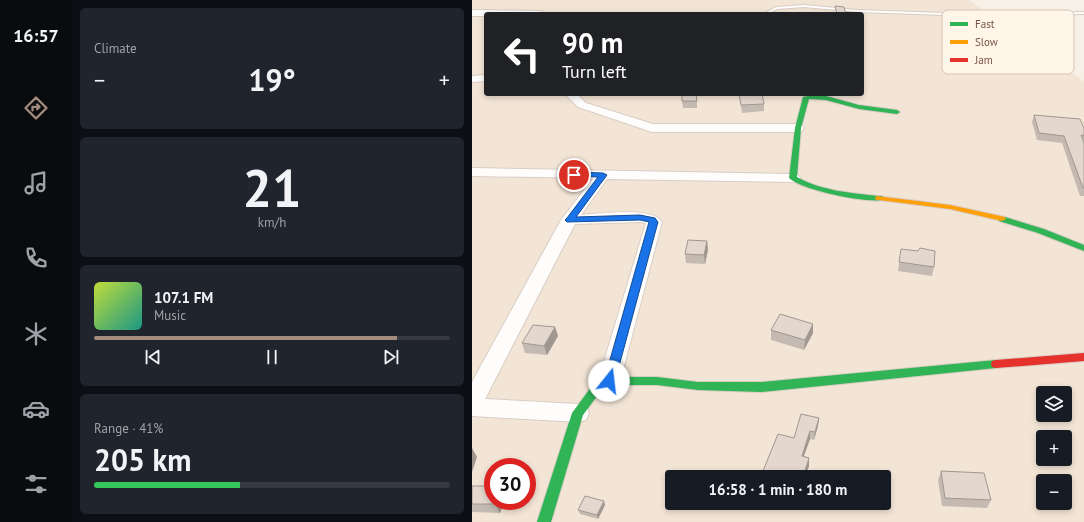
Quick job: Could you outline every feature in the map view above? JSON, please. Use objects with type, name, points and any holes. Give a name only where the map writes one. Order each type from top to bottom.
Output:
[{"type":"street","points":[[472,13],[484,13]]},
{"type":"street","points":[[472,79],[484,78]]},
{"type":"street","points":[[573,96],[582,105],[652,128],[798,128]]},
{"type":"street","points":[[793,178],[798,128],[806,97],[808,96]]},
{"type":"street","points":[[818,96],[862,107],[897,112]]},
{"type":"street","points":[[472,172],[793,178],[809,187],[859,196],[964,210],[1020,223],[1084,248]]},
{"type":"street","points":[[472,402],[570,220],[603,175]]},
{"type":"street","points":[[570,220],[640,217],[652,220],[654,222],[609,381]]},
{"type":"street","points":[[544,522],[578,413],[596,389],[609,381],[657,381],[698,386],[761,387],[830,381],[914,371],[1084,357]]},
{"type":"street","points":[[472,407],[578,413]]},
{"type":"lane","points":[[769,12],[776,8],[804,6],[858,11],[942,14]]},
{"type":"lane","points":[[1074,13],[1084,13]]},
{"type":"shaded area","points":[[472,0],[969,0],[983,10],[942,10],[942,74],[1074,74],[1084,81],[1084,522],[472,522]]},
{"type":"building","points":[[835,6],[844,7],[845,12],[836,12]]},
{"type":"building","points":[[682,96],[696,96],[697,101],[682,101]]},
{"type":"building","points":[[739,96],[762,96],[764,104],[741,105]]},
{"type":"building","points":[[1034,115],[1080,119],[1084,128],[1084,136],[1081,135],[1084,143],[1084,188],[1064,136],[1039,133]]},
{"type":"building","points":[[688,240],[707,241],[704,255],[685,254]]},
{"type":"building","points":[[920,248],[935,251],[934,267],[899,262],[901,249],[918,251]]},
{"type":"building","points":[[780,314],[813,324],[805,340],[771,330]]},
{"type":"building","points":[[533,325],[555,327],[544,346],[522,343]]},
{"type":"building","points":[[801,414],[819,418],[815,432],[810,431],[802,456],[809,458],[805,470],[763,470],[778,434],[794,438]]},
{"type":"building","points":[[941,471],[984,473],[991,500],[945,498]]},
{"type":"building","points":[[472,486],[484,486],[484,504],[472,504]]},
{"type":"building","points":[[585,496],[604,501],[597,515],[578,510]]},
{"type":"traffic: fast","points":[[879,198],[823,190],[812,187],[793,178],[798,128],[806,97],[820,97],[859,107],[897,112]]},
{"type":"traffic: fast","points":[[1002,219],[1041,231],[1084,248]]},
{"type":"traffic: fast","points":[[544,522],[578,413],[596,389],[609,381],[657,381],[698,386],[761,387],[996,364]]},
{"type":"traffic: slow","points":[[879,198],[950,207],[1002,219]]},
{"type":"traffic: jam","points":[[996,364],[1084,357]]},
{"type":"route","points":[[574,175],[603,175],[570,220],[640,217],[647,218],[654,222],[609,381]]}]
